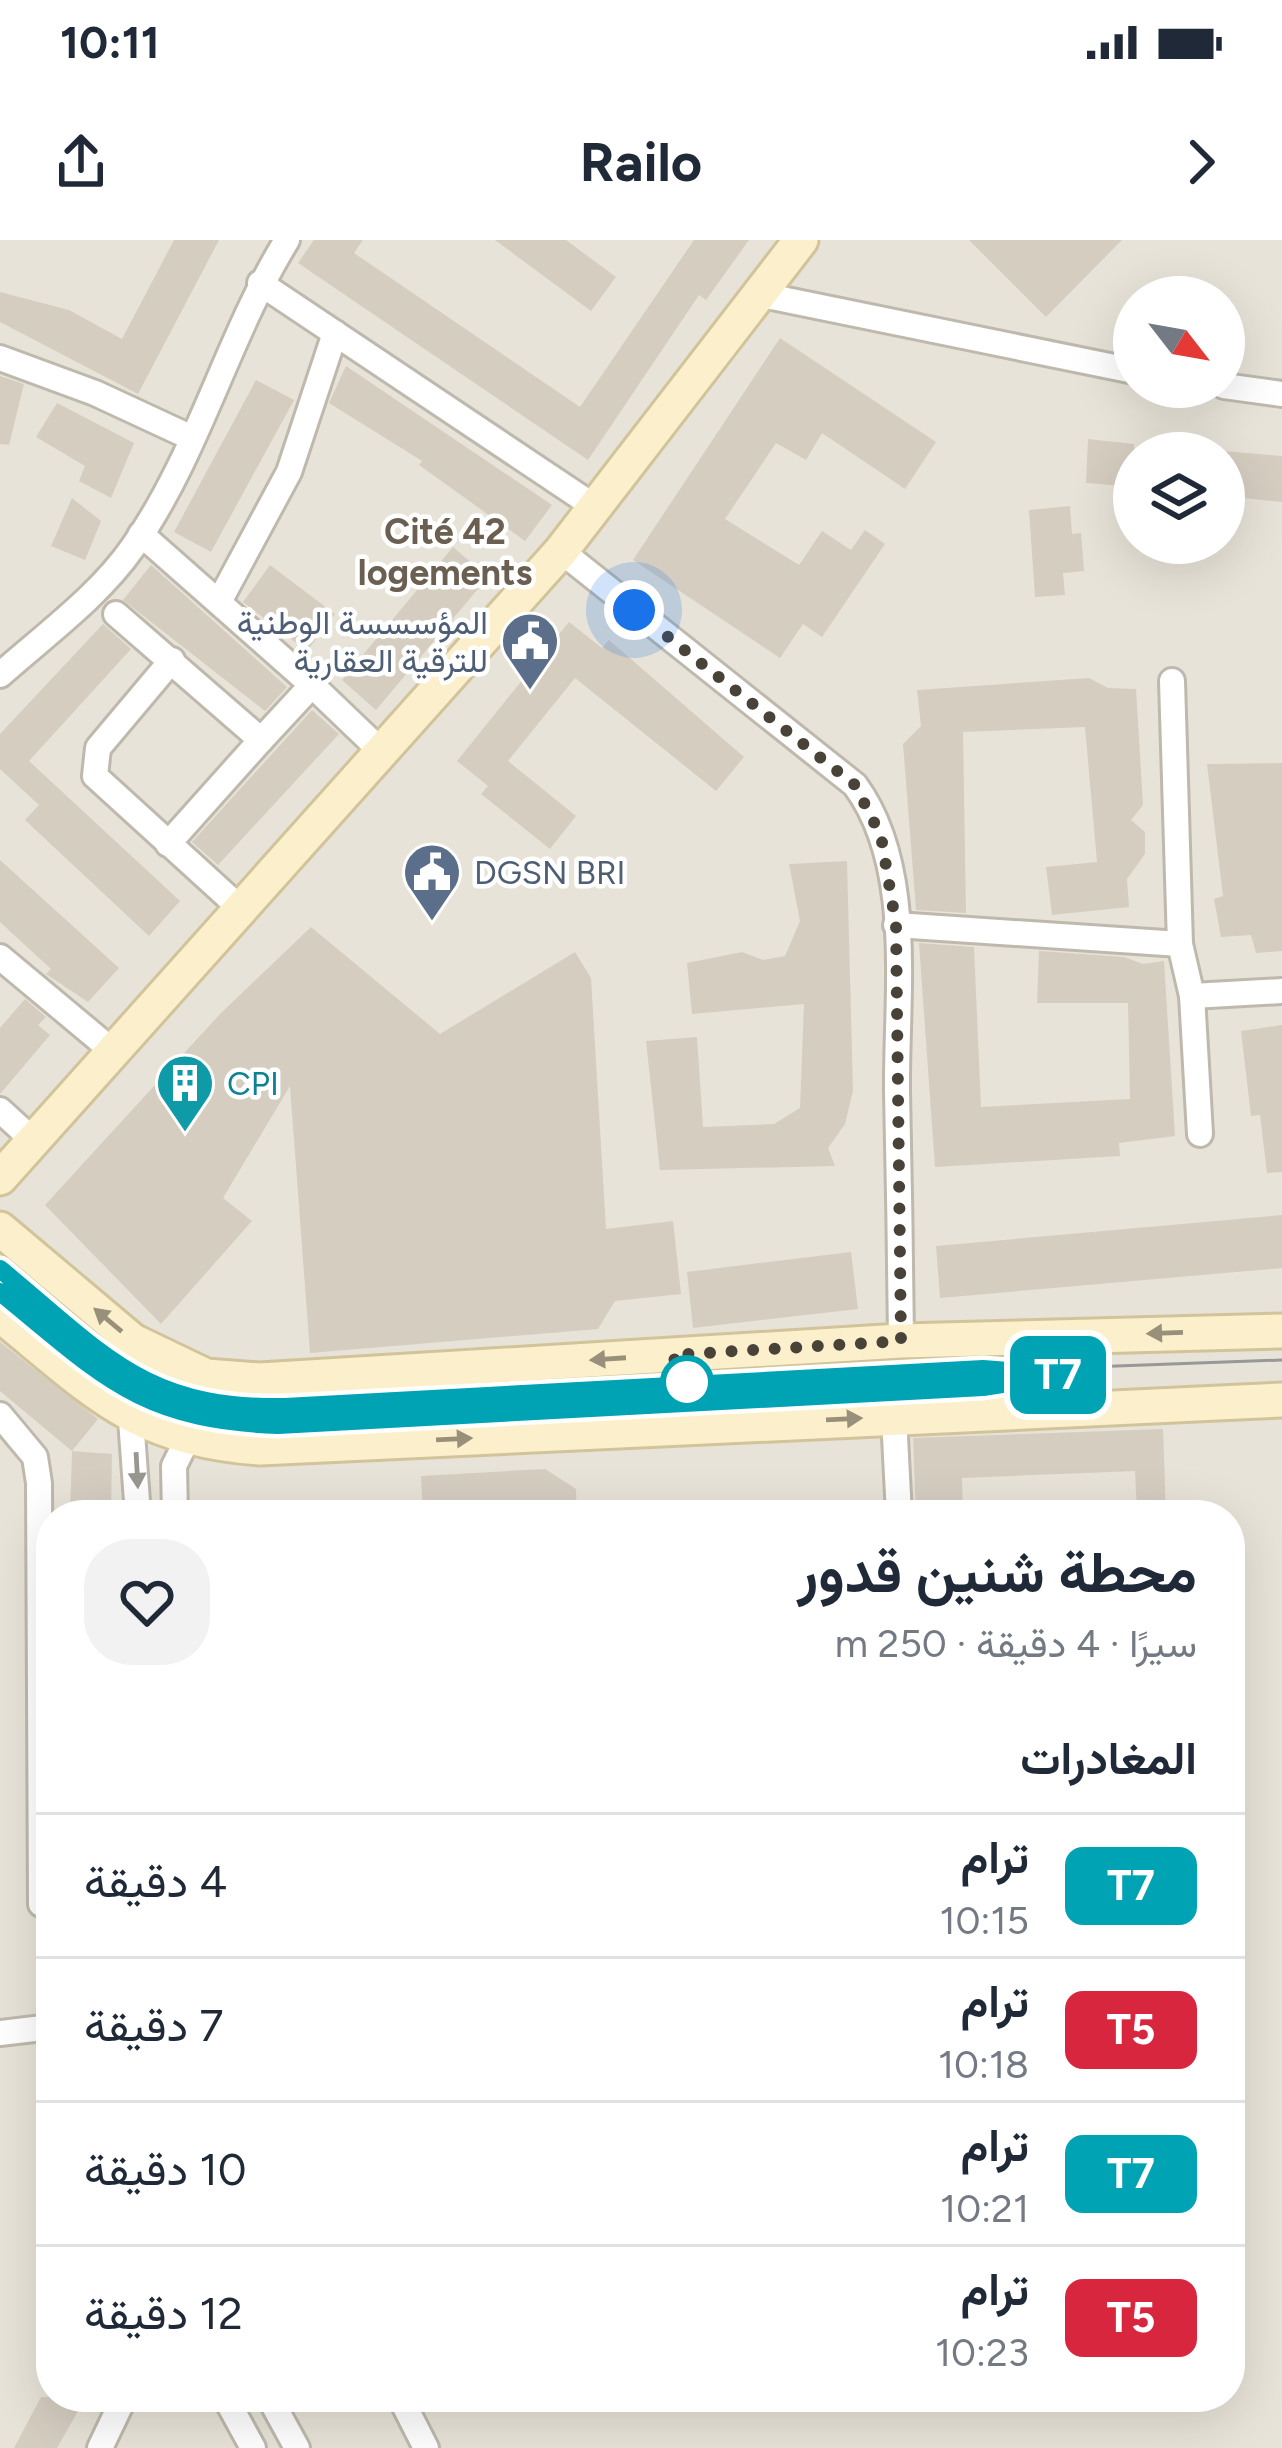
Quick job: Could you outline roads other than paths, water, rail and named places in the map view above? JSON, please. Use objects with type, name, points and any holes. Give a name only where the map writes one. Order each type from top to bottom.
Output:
[{"type":"street","points":[[0,675],[98,587],[141,534],[192,439],[260,283],[287,240]]},
{"type":"street","points":[[0,1178],[560,551],[801,240]]},
{"type":"street","points":[[260,283],[595,508]]},
{"type":"street","points":[[762,295],[1113,367]]},
{"type":"street","points":[[220,600],[290,472],[334,333]]},
{"type":"street","points":[[0,358],[95,393],[192,439]]},
{"type":"street","points":[[1245,389],[1282,394]]},
{"type":"street","points":[[141,534],[220,600],[382,752]]},
{"type":"street","points":[[560,551],[855,785],[881,836],[896,925],[901,1341]]},
{"type":"street","points":[[116,614],[261,740]]},
{"type":"street","points":[[172,660],[104,740],[92,766],[101,786],[242,909]]},
{"type":"street","points":[[1172,681],[1180,944],[1192,996],[1200,1134]]},
{"type":"street","points":[[168,844],[312,685]]},
{"type":"street","points":[[896,925],[1180,944]]},
{"type":"street","points":[[0,957],[115,1053]]},
{"type":"street","points":[[1192,996],[1282,991]]},
{"type":"street","points":[[0,1109],[35,1142]]},
{"type":"street","points":[[0,1229],[133,1341],[206,1376],[260,1380],[901,1341],[1282,1331]]},
{"type":"street","points":[[0,1315],[132,1419],[187,1440],[260,1448],[1282,1400]]},
{"type":"street","points":[[138,1500],[129,1392],[134,1376],[158,1353]]},
{"type":"street","points":[[175,1500],[174,1466],[207,1400],[206,1376]]},
{"type":"street","points":[[0,1415],[34,1457],[39,1500]]},
{"type":"street","points":[[894,1417],[898,1500]]},
{"type":"street","points":[[0,2033],[36,2029]]},
{"type":"street","points":[[100,2448],[118,2412]]},
{"type":"street","points":[[233,2412],[253,2448]]},
{"type":"street","points":[[277,2412],[297,2448]]},
{"type":"street","points":[[408,2412],[426,2448]]},
{"type":"tram line","points":[[0,1269],[83,1338],[141,1376],[206,1402],[242,1408],[687,1382],[1282,1360]]},
{"type":"tram line","name":"T7","points":[[0,1269],[134,1376],[206,1405],[285,1407],[983,1369],[1060,1375],[983,1387],[278,1425],[226,1423],[183,1416],[147,1402],[112,1381],[0,1292]]},
{"type":"place","name":"المؤسسسة الوطنية للترقية العقارية","points":[[530,692]]},
{"type":"place","name":"DGSN BRI","points":[[432,923]]},
{"type":"place","name":"CPI","points":[[185,1134]]},
{"type":"district","name":"Cité 42 logements","points":[[445,552]]}]
